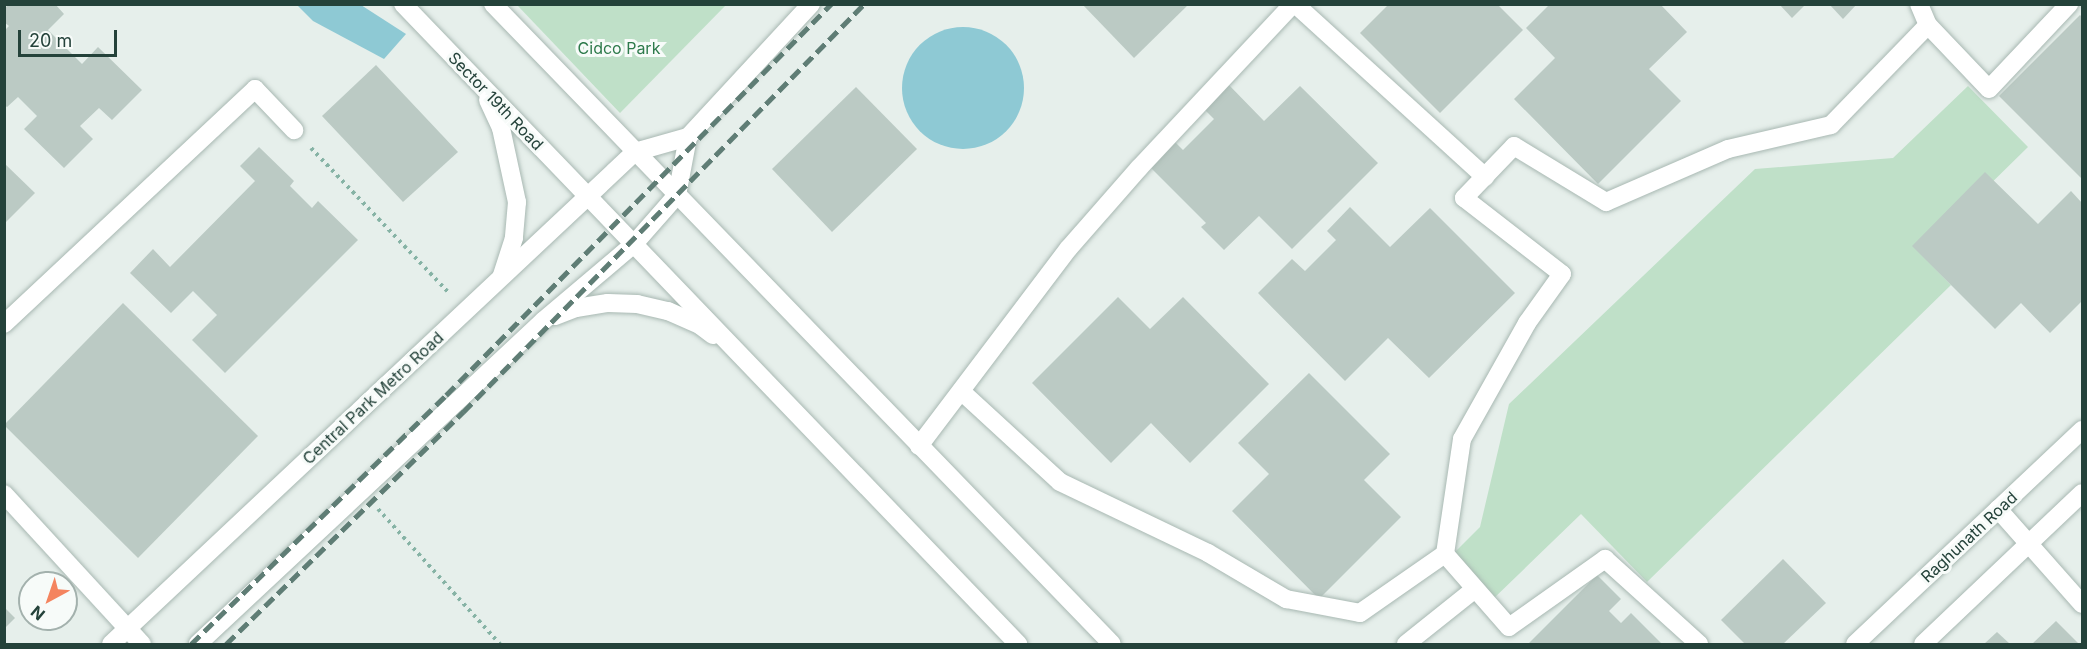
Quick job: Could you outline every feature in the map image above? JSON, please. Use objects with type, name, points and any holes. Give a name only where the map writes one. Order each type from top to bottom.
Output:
[{"type":"main road","name":"Sector 19th Road","points":[[403,4],[750,364]]},
{"type":"main road","points":[[492,4],[1112,645]]},
{"type":"main road","points":[[635,152],[688,137],[812,4]]},
{"type":"main road","points":[[920,446],[1069,248],[1162,143],[1294,4],[1485,177]]},
{"type":"main road","points":[[1919,4],[1928,25],[1989,89],[2069,4]]},
{"type":"main road","points":[[961,391],[1060,482],[1208,553],[1286,599],[1360,614],[1444,554],[1462,440],[1527,323],[1562,274],[1464,198],[1514,146],[1606,202],[1728,149],[1831,125],[1928,25]]},
{"type":"main road","points":[[481,85],[501,129],[517,202],[514,238],[501,278]]},
{"type":"main road","points":[[9,312],[255,89],[294,130]]},
{"type":"main road","points":[[198,645],[543,321],[634,244],[677,195],[688,137]]},
{"type":"main road","name":"Central Park Metro Road","points":[[111,645],[635,152]]},
{"type":"main road","points":[[543,321],[576,308],[608,303],[638,304],[668,311],[701,326],[750,364],[1018,645]]},
{"type":"main road","name":"Raghunath Road","points":[[1855,645],[2082,430]]},
{"type":"main road","points":[[1923,645],[2082,493]]},
{"type":"main road","points":[[4,494],[142,645]]},
{"type":"main road","points":[[1998,510],[2082,604]]},
{"type":"main road","points":[[1444,554],[1509,627],[1605,559],[1642,590],[1699,645]]},
{"type":"main road","points":[[1406,645],[1475,589]]},
{"type":"path","points":[[294,130],[466,311]]},
{"type":"path","points":[[362,490],[500,645]]},
{"type":"green space","name":"Cidco Park","points":[[517,5],[726,5],[620,113]]},
{"type":"green space","points":[[1968,86],[2028,147],[1920,253],[1951,285],[1647,582],[1581,514],[1491,601],[1449,558],[1480,527],[1509,404],[1755,169],[1893,158]]},
{"type":"water","points":[[297,5],[361,5],[406,34],[384,59],[313,21]]},
{"type":"water","points":[[963,27],[986,32],[1006,45],[1019,65],[1024,88],[1019,111],[1006,131],[986,144],[963,149],[940,144],[920,131],[907,111],[902,88],[907,65],[920,45],[940,32]]},
{"type":"building","points":[[9,4],[55,4],[64,14],[48,30],[82,64],[98,47],[142,90],[112,120],[99,108],[80,126],[93,139],[64,168],[24,129],[37,116],[18,97],[7,107],[4,105],[4,31],[9,26],[4,22],[4,9]]},
{"type":"building","points":[[1082,4],[1189,4],[1134,58]]},
{"type":"building","points":[[1389,4],[1497,4],[1523,30],[1440,113],[1360,33]]},
{"type":"building","points":[[1550,4],[1660,4],[1687,32],[1649,69],[1681,101],[1598,184],[1514,99],[1555,58],[1526,28]]},
{"type":"building","points":[[1779,4],[1806,4],[1792,18]]},
{"type":"building","points":[[1829,4],[1857,4],[1843,19]]},
{"type":"building","points":[[2080,15],[2082,17],[2082,179],[1999,96]]},
{"type":"building","points":[[376,65],[458,152],[403,202],[322,116]]},
{"type":"building","points":[[1228,84],[1264,121],[1300,86],[1378,163],[1292,249],[1259,216],[1224,250],[1201,227],[1206,223],[1147,164],[1172,139],[1183,150],[1214,119],[1203,108]]},
{"type":"building","points":[[856,87],[917,149],[832,232],[772,169]]},
{"type":"building","points":[[259,147],[294,181],[290,186],[312,208],[318,201],[358,240],[225,373],[192,340],[217,315],[193,291],[171,313],[130,273],[153,249],[170,267],[255,181],[240,166]]},
{"type":"building","points":[[4,163],[35,193],[4,224]]},
{"type":"building","points":[[1985,172],[2038,224],[2071,191],[2082,203],[2082,301],[2050,333],[2021,303],[1995,329],[1912,246]]},
{"type":"building","points":[[1350,207],[1390,247],[1430,208],[1515,293],[1429,378],[1388,338],[1345,381],[1258,293],[1292,259],[1305,271],[1336,240],[1327,231]]},
{"type":"building","points":[[1118,297],[1150,329],[1183,297],[1269,384],[1190,463],[1151,423],[1111,463],[1032,383]]},
{"type":"building","points":[[123,303],[258,436],[138,558],[4,425]]},
{"type":"building","points":[[1309,373],[1390,454],[1364,480],[1401,517],[1319,599],[1232,511],[1269,474],[1238,443]]},
{"type":"building","points":[[1783,559],[1826,603],[1783,644],[1745,644],[1721,620]]},
{"type":"building","points":[[1597,575],[1621,599],[1609,611],[1621,623],[1631,613],[1662,644],[1528,644]]},
{"type":"building","points":[[4,607],[15,618],[4,629]]},
{"type":"building","points":[[2056,621],[2079,644],[2032,644]]},
{"type":"building","points":[[1997,632],[2010,644],[1984,644]]},
{"type":"railway","points":[[191,644],[446,395],[831,4]]},
{"type":"railway","points":[[226,644],[463,412],[864,4]]}]
